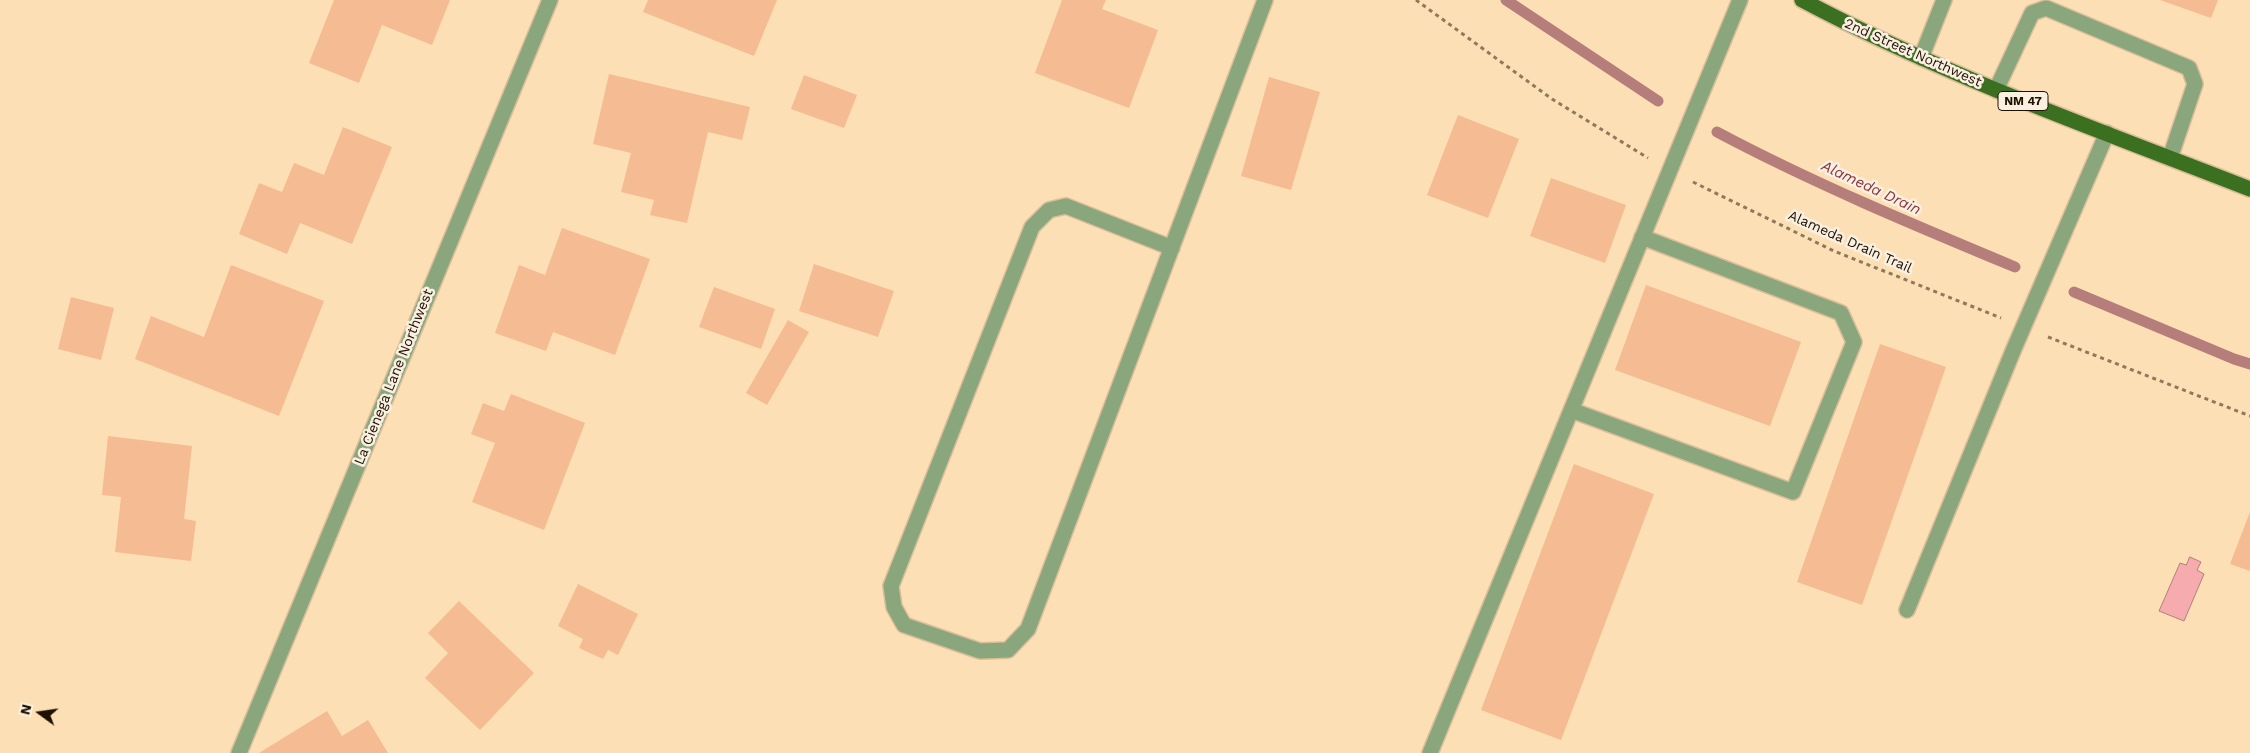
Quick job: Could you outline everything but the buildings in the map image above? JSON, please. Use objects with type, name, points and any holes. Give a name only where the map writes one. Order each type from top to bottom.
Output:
[{"type":"main road","name":"2nd Street Northwest","points":[[1802,0],[1858,30],[1996,90],[2250,188]]},
{"type":"street","name":"La Cienega Lane Northwest","points":[[239,753],[550,0]]},
{"type":"street","points":[[1172,248],[1066,206],[1049,210],[1032,228],[892,586],[894,607],[904,625],[980,651],[1008,650],[1028,629],[1172,248],[1265,0]]},
{"type":"street","points":[[1430,753],[1740,0]]},
{"type":"street","points":[[1921,58],[1944,0]]},
{"type":"street","points":[[1996,90],[2032,13],[2046,8],[2189,68],[2195,84],[2170,158]]},
{"type":"street","points":[[1907,610],[2013,351],[2107,133]]},
{"type":"street","points":[[1571,410],[1794,492],[1854,342],[1841,313],[1642,237]]},
{"type":"path","points":[[1416,0],[1552,99],[1656,163]]},
{"type":"path","name":"Alameda Drain Trail","points":[[1686,179],[1834,251],[2007,321]]},
{"type":"path","points":[[2047,337],[2250,416]]},
{"type":"shaded area","points":[[2190,557],[2201,562],[2197,570],[2204,574],[2184,621],[2159,611],[2180,563],[2186,565]]},
{"type":"waterway","name":"Alameda Drain","points":[[1506,0],[1658,101]]},
{"type":"waterway","name":"Alameda Drain","points":[[1717,132],[1827,186],[2015,267]]},
{"type":"waterway","name":"Alameda Drain","points":[[2074,292],[2250,364]]}]
